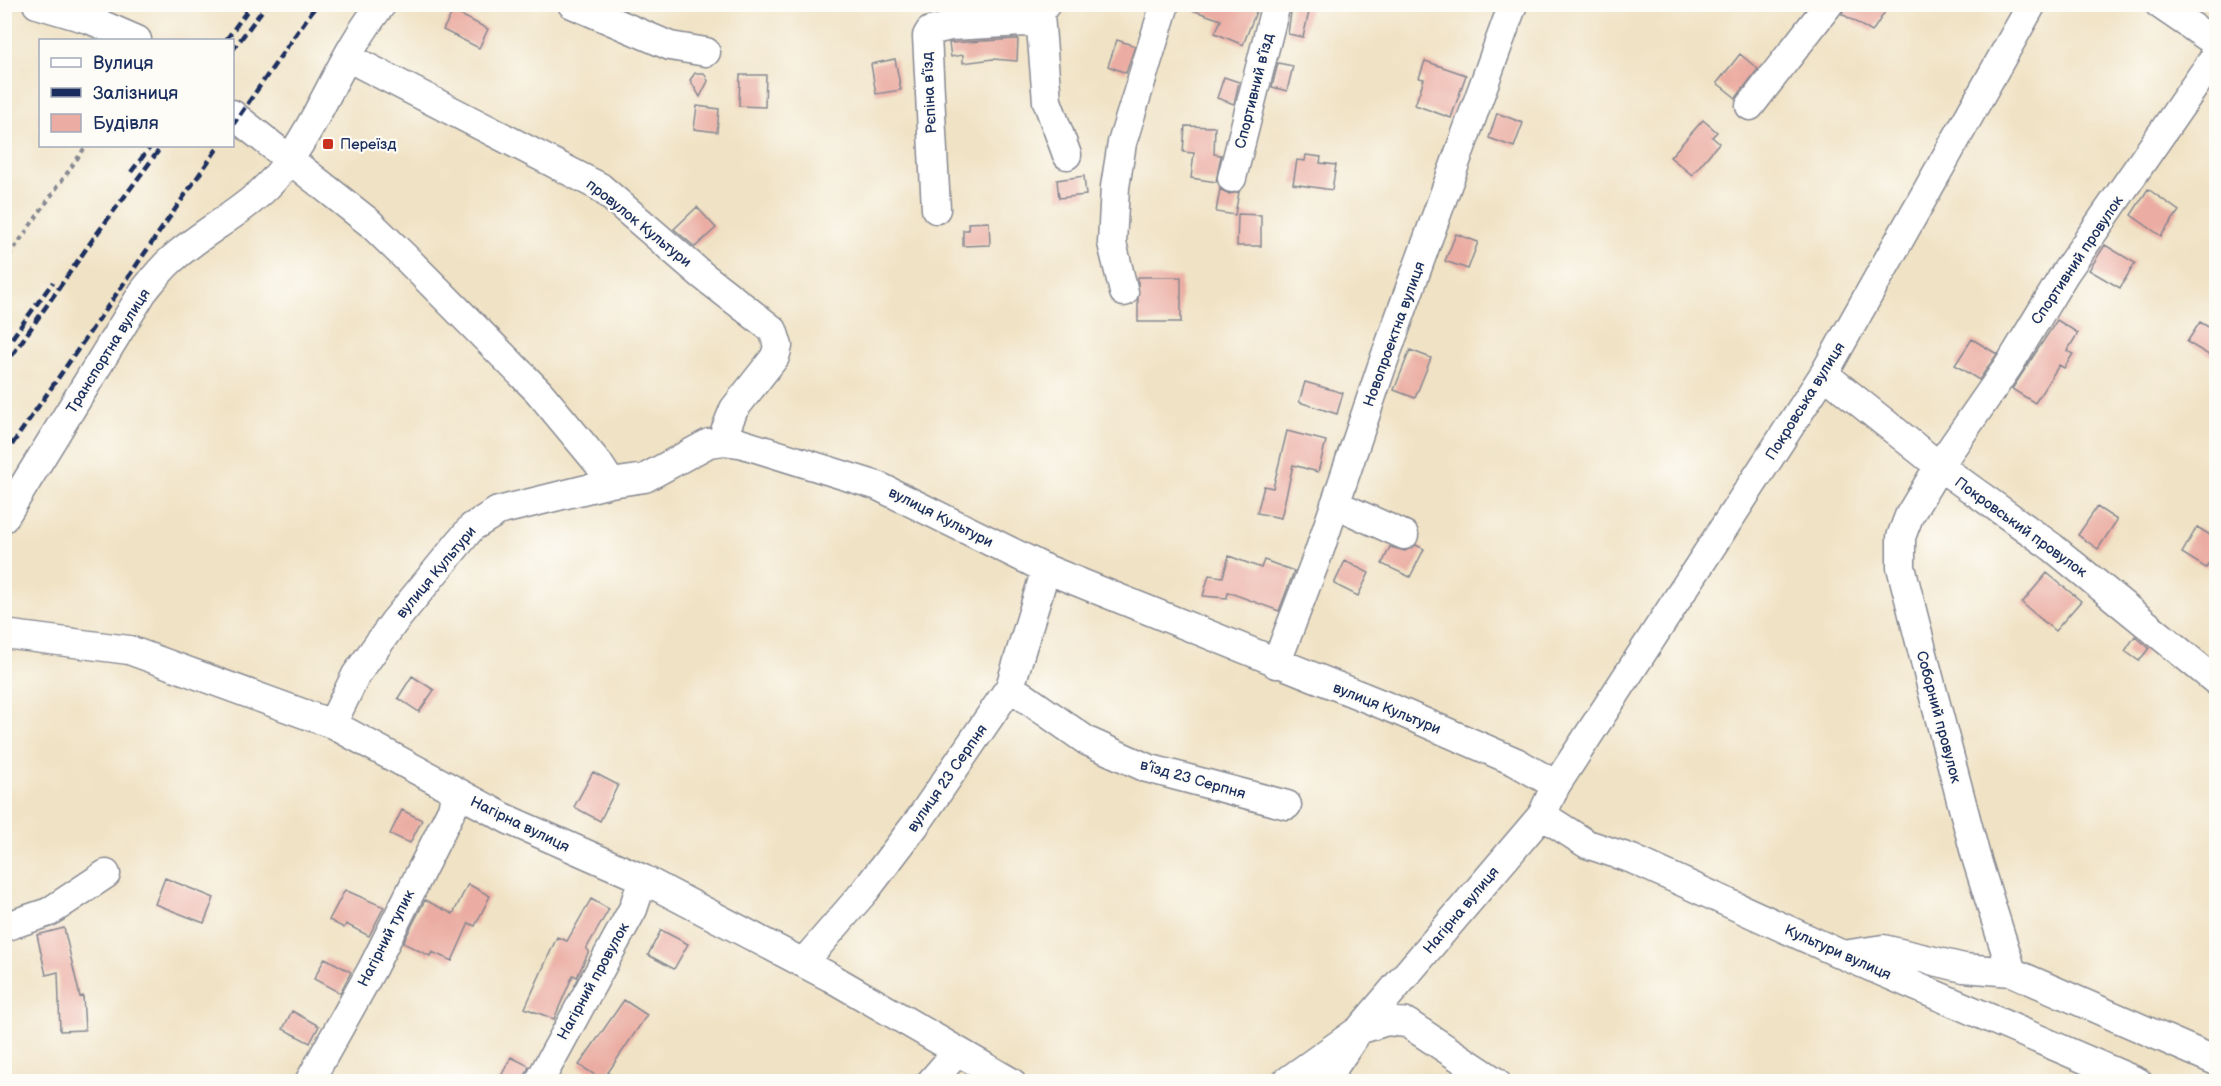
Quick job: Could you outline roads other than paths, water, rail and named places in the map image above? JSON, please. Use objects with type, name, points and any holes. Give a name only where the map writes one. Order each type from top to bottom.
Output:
[{"type":"street","points":[[37,4],[91,20],[135,39]]},
{"type":"street","name":"Транспортна вулиця","points":[[4,518],[143,292],[170,261],[268,186],[290,159],[347,57],[382,4]]},
{"type":"street","points":[[572,4],[670,46],[706,52]]},
{"type":"street","points":[[1124,292],[1112,243],[1115,187],[1122,143],[1165,4]]},
{"type":"street","name":"Спортивний в’їзд","points":[[1232,178],[1276,4]]},
{"type":"street","name":"Новопроектна вулиця","points":[[1276,664],[1513,4]]},
{"type":"street","points":[[1750,106],[1829,4]]},
{"type":"street","name":"Покровська вулиця","points":[[1556,785],[1824,374],[2032,4]]},
{"type":"street","points":[[2159,4],[2217,43]]},
{"type":"street","points":[[1043,10],[1047,101],[1067,155]]},
{"type":"street","name":"Рєпіна в’їзд","points":[[936,209],[927,36],[936,29],[1027,22],[1043,10]]},
{"type":"street","name":"Спортивний провулок","points":[[1939,466],[2009,365],[2065,273],[2217,55]]},
{"type":"street","name":"провулок Культури","points":[[347,57],[600,188],[702,275],[773,330],[778,346],[775,357],[734,409],[722,441]]},
{"type":"street","points":[[234,116],[370,224],[493,344],[577,436],[611,483]]},
{"type":"street","name":"Покровський провулок","points":[[1824,374],[1939,466],[2052,547],[2217,681]]},
{"type":"street","name":"вулиця Культури","points":[[332,724],[363,666],[394,622],[472,527],[498,511],[611,483],[645,478],[702,445],[722,441],[740,443],[878,486],[1046,569],[1276,664],[1396,710],[1516,762],[1556,785]]},
{"type":"street","name":"Соборний провулок","points":[[1939,466],[1906,523],[1900,544],[1901,567],[1976,857],[2012,972]]},
{"type":"street","points":[[1335,504],[1404,535]]},
{"type":"street","name":"вулиця 23 Серпня","points":[[803,963],[865,891],[919,820],[1010,687],[1046,569]]},
{"type":"street","name":"Нагірна вулиця","points":[[4,634],[129,650],[332,724],[509,820],[643,879],[803,963],[1011,1082]]},
{"type":"street","name":"в’їзд 23 Серпня","points":[[1010,687],[1087,741],[1147,768],[1287,805]]},
{"type":"street","name":"Нагірна вулиця","points":[[1324,1082],[1359,1030],[1542,814],[1556,785]]},
{"type":"street","name":"Нагірний тупик","points":[[309,1082],[372,969],[452,809],[456,792]]},
{"type":"street","name":"Культури вулиця","points":[[1542,814],[1587,844],[1632,859],[1843,955],[2138,1082]]},
{"type":"street","points":[[4,927],[49,912],[106,874]]},
{"type":"street","name":"Нагірний провулок","points":[[539,1082],[633,909],[643,879]]},
{"type":"street","points":[[1843,955],[1883,949],[1964,968],[2012,972],[2217,1061]]},
{"type":"street","points":[[1359,1030],[1387,1021],[1407,1023],[1496,1082]]},
{"type":"street","name":"Нагірна вулиця","points":[[1286,1082],[1359,1030]]},
{"type":"street","points":[[931,1082],[957,1052]]},
{"type":"railway","points":[[227,39],[252,4]]},
{"type":"railway","points":[[234,48],[267,4]]},
{"type":"railway","points":[[234,123],[317,4]]},
{"type":"railway","points":[[131,172],[150,147]]},
{"type":"railway","points":[[4,367],[93,239],[161,147]]},
{"type":"railway","points":[[4,456],[218,147]]},
{"type":"railway","points":[[4,349],[53,282]]},
{"type":"place","name":"Переїзд","points":[[328,144]]}]
